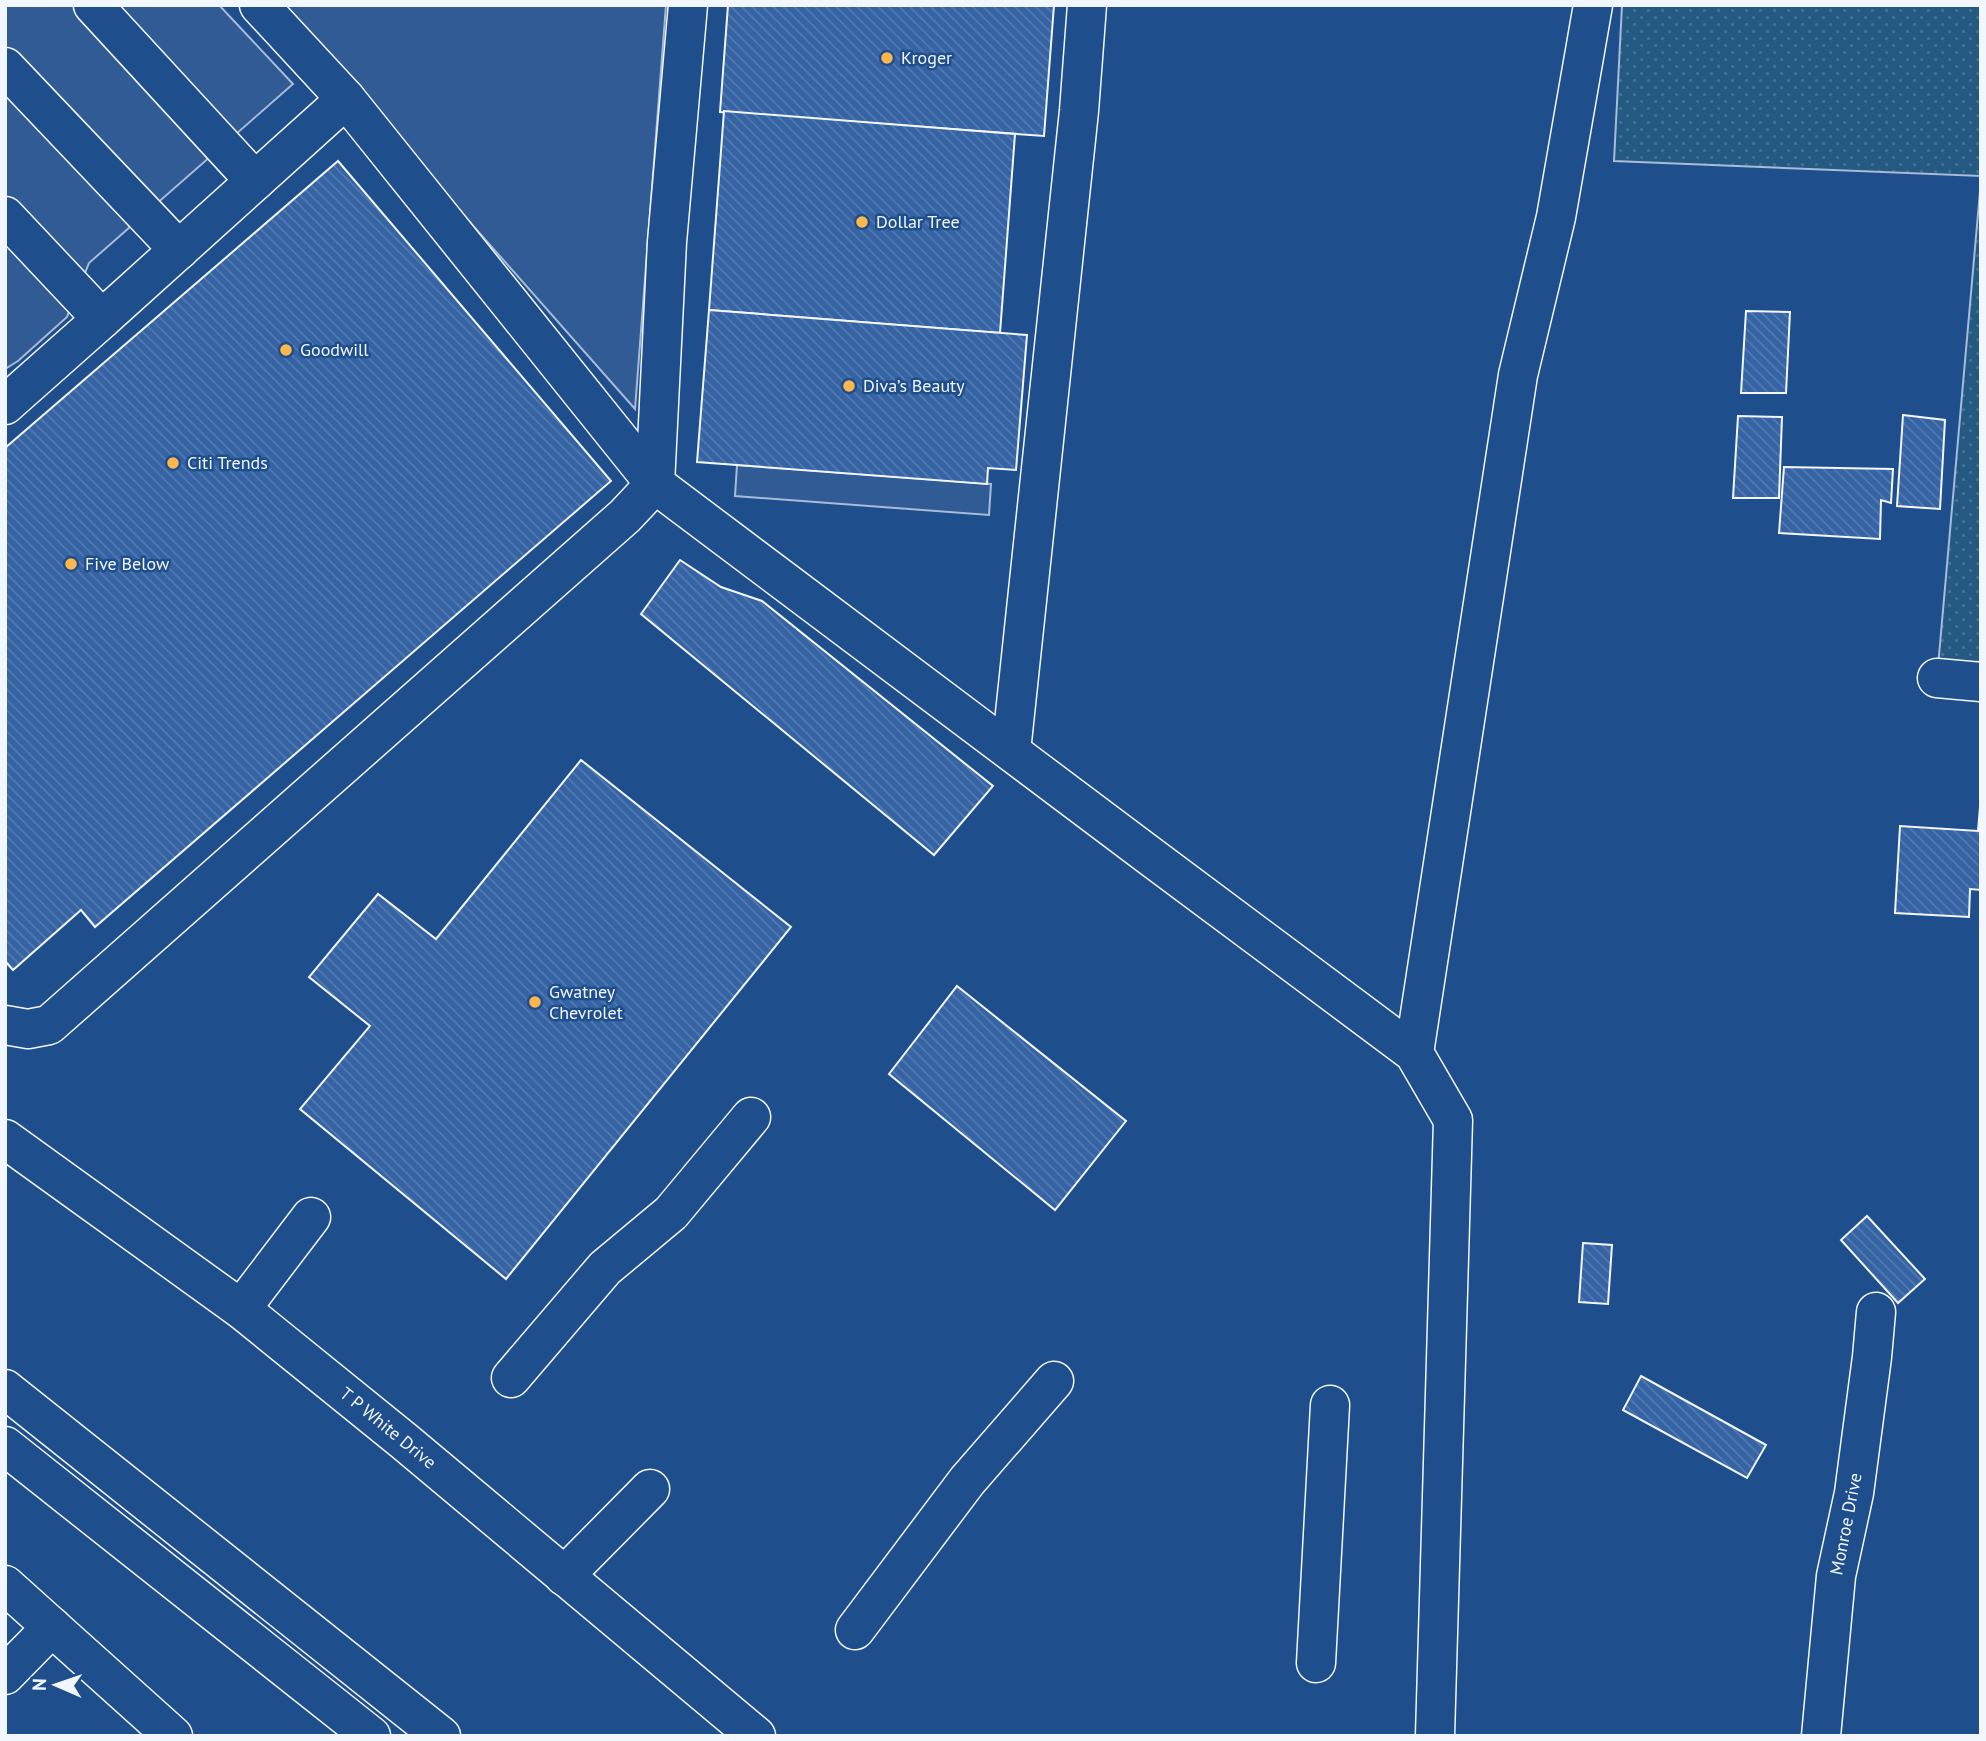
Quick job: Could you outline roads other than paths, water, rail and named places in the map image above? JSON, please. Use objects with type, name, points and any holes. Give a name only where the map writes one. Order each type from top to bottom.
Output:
[{"type":"main road","points":[[93,5],[255,181]]},
{"type":"main road","points":[[259,5],[346,99],[655,484],[1414,1053],[1453,1120],[1436,1736]]},
{"type":"main road","points":[[5,1025],[28,1029],[49,1025],[615,525],[655,484],[666,251],[688,5]]},
{"type":"main road","points":[[1011,751],[1076,138],[1087,5]]},
{"type":"main road","points":[[1414,1053],[1518,375],[1556,217],[1593,5]]},
{"type":"main road","points":[[5,67],[179,250]]},
{"type":"main road","points":[[9,393],[102,319],[346,99]]},
{"type":"main road","points":[[5,216],[102,319]]},
{"type":"main road","points":[[1937,678],[1981,682]]},
{"type":"main road","points":[[511,1378],[605,1268],[671,1213],[751,1117]]},
{"type":"main road","name":"T P White Drive","points":[[5,1139],[241,1309],[404,1441],[756,1736]]},
{"type":"main road","points":[[241,1309],[311,1217]]},
{"type":"main road","name":"Monroe Drive","points":[[1821,1736],[1836,1576],[1854,1493],[1876,1312]]},
{"type":"main road","points":[[855,1630],[967,1481],[1054,1381]]},
{"type":"main road","points":[[5,1389],[441,1736]]},
{"type":"main road","points":[[1316,1663],[1330,1405]]},
{"type":"main road","points":[[5,1446],[371,1736]]},
{"type":"main road","points":[[564,1576],[650,1489]]},
{"type":"main road","points":[[5,1585],[173,1736]]},
{"type":"main road","points":[[5,1675],[52,1627]]},
{"type":"place","name":"Kroger","points":[[887,58]]},
{"type":"place","name":"Dollar Tree","points":[[862,222]]},
{"type":"place","name":"Goodwill","points":[[286,350]]},
{"type":"place","name":"Diva’s Beauty","points":[[849,386]]},
{"type":"place","name":"Citi Trends","points":[[173,463]]},
{"type":"place","name":"Five Below","points":[[71,564]]},
{"type":"place","name":"Gwatney Chevrolet","points":[[535,1002]]}]
